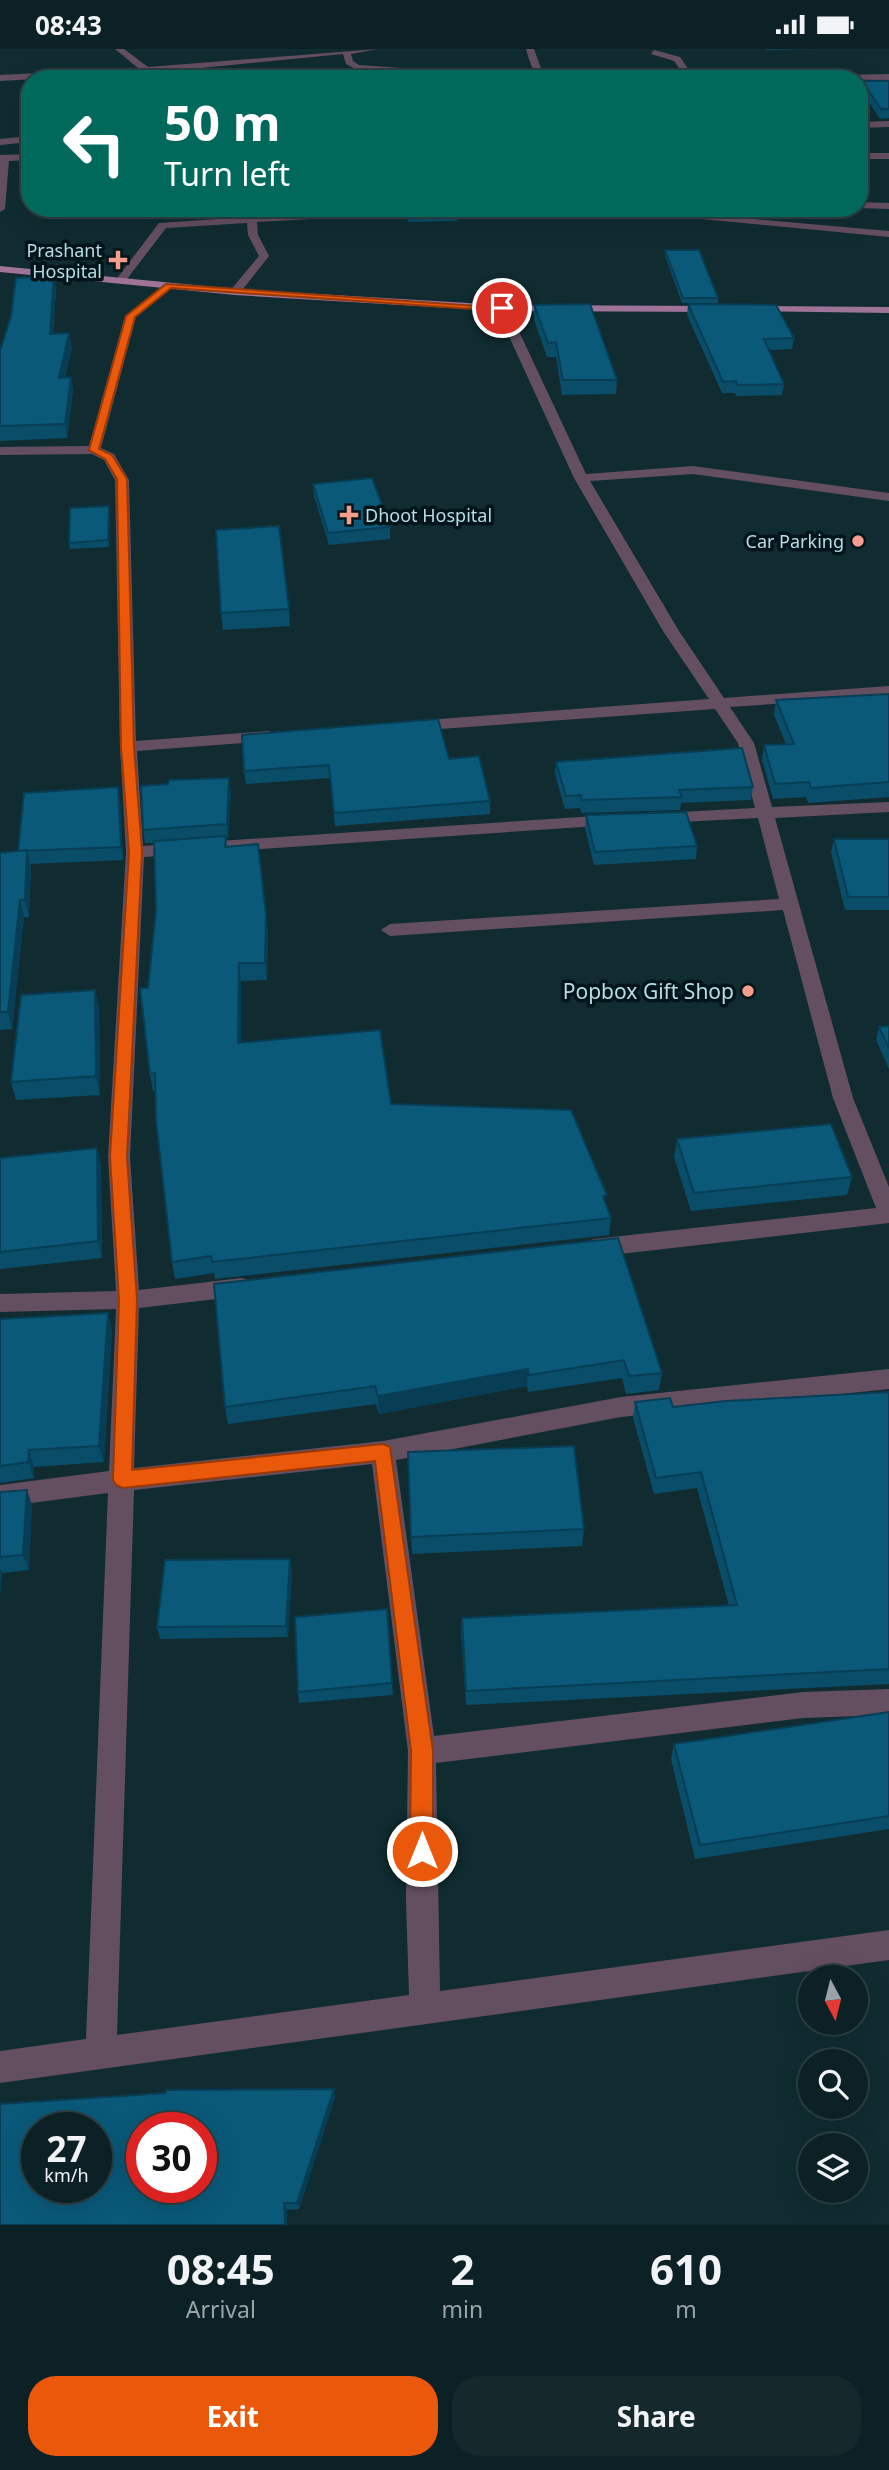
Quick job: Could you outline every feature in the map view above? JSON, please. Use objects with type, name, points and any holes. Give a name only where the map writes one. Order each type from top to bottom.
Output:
[{"type":"main road","points":[[0,269],[235,292],[502,308],[723,309]]},
{"type":"main road","points":[[737,309],[889,310]]},
{"type":"street","points":[[119,49],[146,70],[210,61],[275,60],[374,49]]},
{"type":"street","points":[[530,49],[537,70]]},
{"type":"street","points":[[654,52],[677,59],[685,70]]},
{"type":"street","points":[[347,53],[349,62],[357,67],[386,70]]},
{"type":"street","points":[[275,60],[276,70]]},
{"type":"street","points":[[424,70],[425,60]]},
{"type":"street","points":[[206,70],[210,61]]},
{"type":"street","points":[[0,78],[21,77]]},
{"type":"street","points":[[868,77],[889,77]]},
{"type":"street","points":[[868,125],[889,124]]},
{"type":"street","points":[[0,142],[21,140]]},
{"type":"street","points":[[868,156],[889,156]]},
{"type":"street","points":[[0,209],[2,158],[21,157]]},
{"type":"street","points":[[868,205],[889,206]]},
{"type":"street","points":[[120,281],[163,225],[228,217]]},
{"type":"street","points":[[235,292],[264,257],[253,235],[252,217]]},
{"type":"street","points":[[695,217],[889,234]]},
{"type":"street","points":[[94,450],[131,316],[169,286]]},
{"type":"street","points":[[502,308],[581,478],[671,631],[746,743],[843,1098],[889,1214],[571,1250]]},
{"type":"street","points":[[0,451],[94,450],[109,457],[122,479],[128,747],[135,852],[118,1157],[128,1300],[101,2053]]},
{"type":"street","points":[[581,478],[693,470],[889,497]]},
{"type":"street","points":[[389,728],[889,691]]},
{"type":"street","points":[[128,747],[293,735]]},
{"type":"street","points":[[135,852],[567,821],[765,815],[889,807]]},
{"type":"street","points":[[390,930],[789,904]]},
{"type":"street","points":[[0,1303],[128,1300],[267,1284]]},
{"type":"street","points":[[0,1496],[383,1452],[621,1406],[889,1378]]},
{"type":"street","points":[[383,1452],[422,1751],[421,1901],[425,2009]]},
{"type":"street","points":[[422,1751],[803,1705],[889,1702]]},
{"type":"street","points":[[0,2067],[889,1945]]},
{"type":"building","points":[[868,81],[889,81],[889,109],[881,109],[868,90]]},
{"type":"building","points":[[665,250],[699,250],[718,298],[683,298]]},
{"type":"building","points":[[54,276],[50,334],[69,333],[59,378],[71,377],[65,424],[0,426],[0,351],[11,316],[16,278]]},
{"type":"building","points":[[590,304],[617,380],[563,380],[556,342],[548,343],[534,305]]},
{"type":"building","points":[[688,304],[776,305],[794,338],[764,339],[784,384],[737,385],[736,381],[723,382]]},
{"type":"building","points":[[372,478],[390,527],[328,533],[313,484]]},
{"type":"building","points":[[109,506],[108,540],[69,543],[70,508]]},
{"type":"building","points":[[279,526],[289,609],[221,613],[216,530]]},
{"type":"building","points":[[889,694],[889,782],[811,788],[809,782],[775,784],[764,745],[794,744],[776,700]]},
{"type":"building","points":[[438,719],[449,759],[479,756],[490,801],[334,813],[329,765],[244,771],[242,735]]},
{"type":"building","points":[[742,748],[753,787],[679,790],[682,797],[582,800],[581,795],[566,796],[556,762]]},
{"type":"building","points":[[229,778],[227,824],[143,830],[141,786],[168,784],[169,780]]},
{"type":"building","points":[[118,787],[121,847],[18,851],[24,793]]},
{"type":"building","points":[[686,812],[697,846],[595,852],[586,815]]},
{"type":"building","points":[[226,836],[225,847],[258,844],[266,915],[265,963],[239,963],[238,1043],[380,1030],[391,1104],[571,1110],[607,1195],[603,1196],[611,1218],[212,1262],[211,1256],[172,1262],[156,1120],[155,1073],[150,1074],[140,988],[148,988],[156,910],[154,841]]},
{"type":"building","points":[[834,839],[889,839],[889,897],[848,897]]},
{"type":"building","points":[[27,850],[25,900],[20,900],[8,1012],[0,1012],[0,853]]},
{"type":"building","points":[[95,990],[96,1076],[11,1082],[21,995]]},
{"type":"building","points":[[889,1026],[889,1048],[879,1027]]},
{"type":"building","points":[[831,1124],[852,1177],[694,1193],[677,1139]]},
{"type":"building","points":[[97,1148],[98,1241],[0,1252],[0,1158]]},
{"type":"building","points":[[618,1238],[662,1373],[629,1376],[624,1360],[529,1375],[528,1369],[378,1396],[375,1386],[225,1407],[214,1284]]},
{"type":"building","points":[[108,1313],[99,1446],[29,1450],[28,1462],[0,1466],[0,1319]]},
{"type":"building","points":[[889,1392],[889,1669],[466,1691],[462,1618],[737,1605],[701,1472],[656,1478],[635,1402],[670,1398],[673,1407],[726,1401]]},
{"type":"building","points":[[574,1446],[584,1529],[411,1537],[408,1452]]},
{"type":"building","points":[[27,1490],[23,1555],[0,1557],[0,1492]]},
{"type":"building","points":[[290,1559],[286,1626],[157,1627],[165,1560]]},
{"type":"building","points":[[387,1609],[392,1683],[298,1692],[295,1617]]},
{"type":"building","points":[[889,1712],[889,1816],[700,1845],[674,1744]]},
{"type":"building","points":[[334,2089],[297,2203],[284,2203],[285,2225],[0,2225],[0,2104],[166,2093],[166,2090]]},
{"type":"place","name":"Prashant Hospital","points":[[118,260]]},
{"type":"place","name":"Dhoot Hospital","points":[[349,515]]},
{"type":"place","name":"Car Parking","points":[[858,541]]},
{"type":"place","name":"Popbox Gift Shop","points":[[748,991]]},
{"type":"route","points":[[422,1851],[422,1751],[383,1452],[123,1480],[128,1300],[118,1157],[135,852],[128,747],[122,479],[109,457],[94,450],[131,316],[169,286],[502,308]]}]
